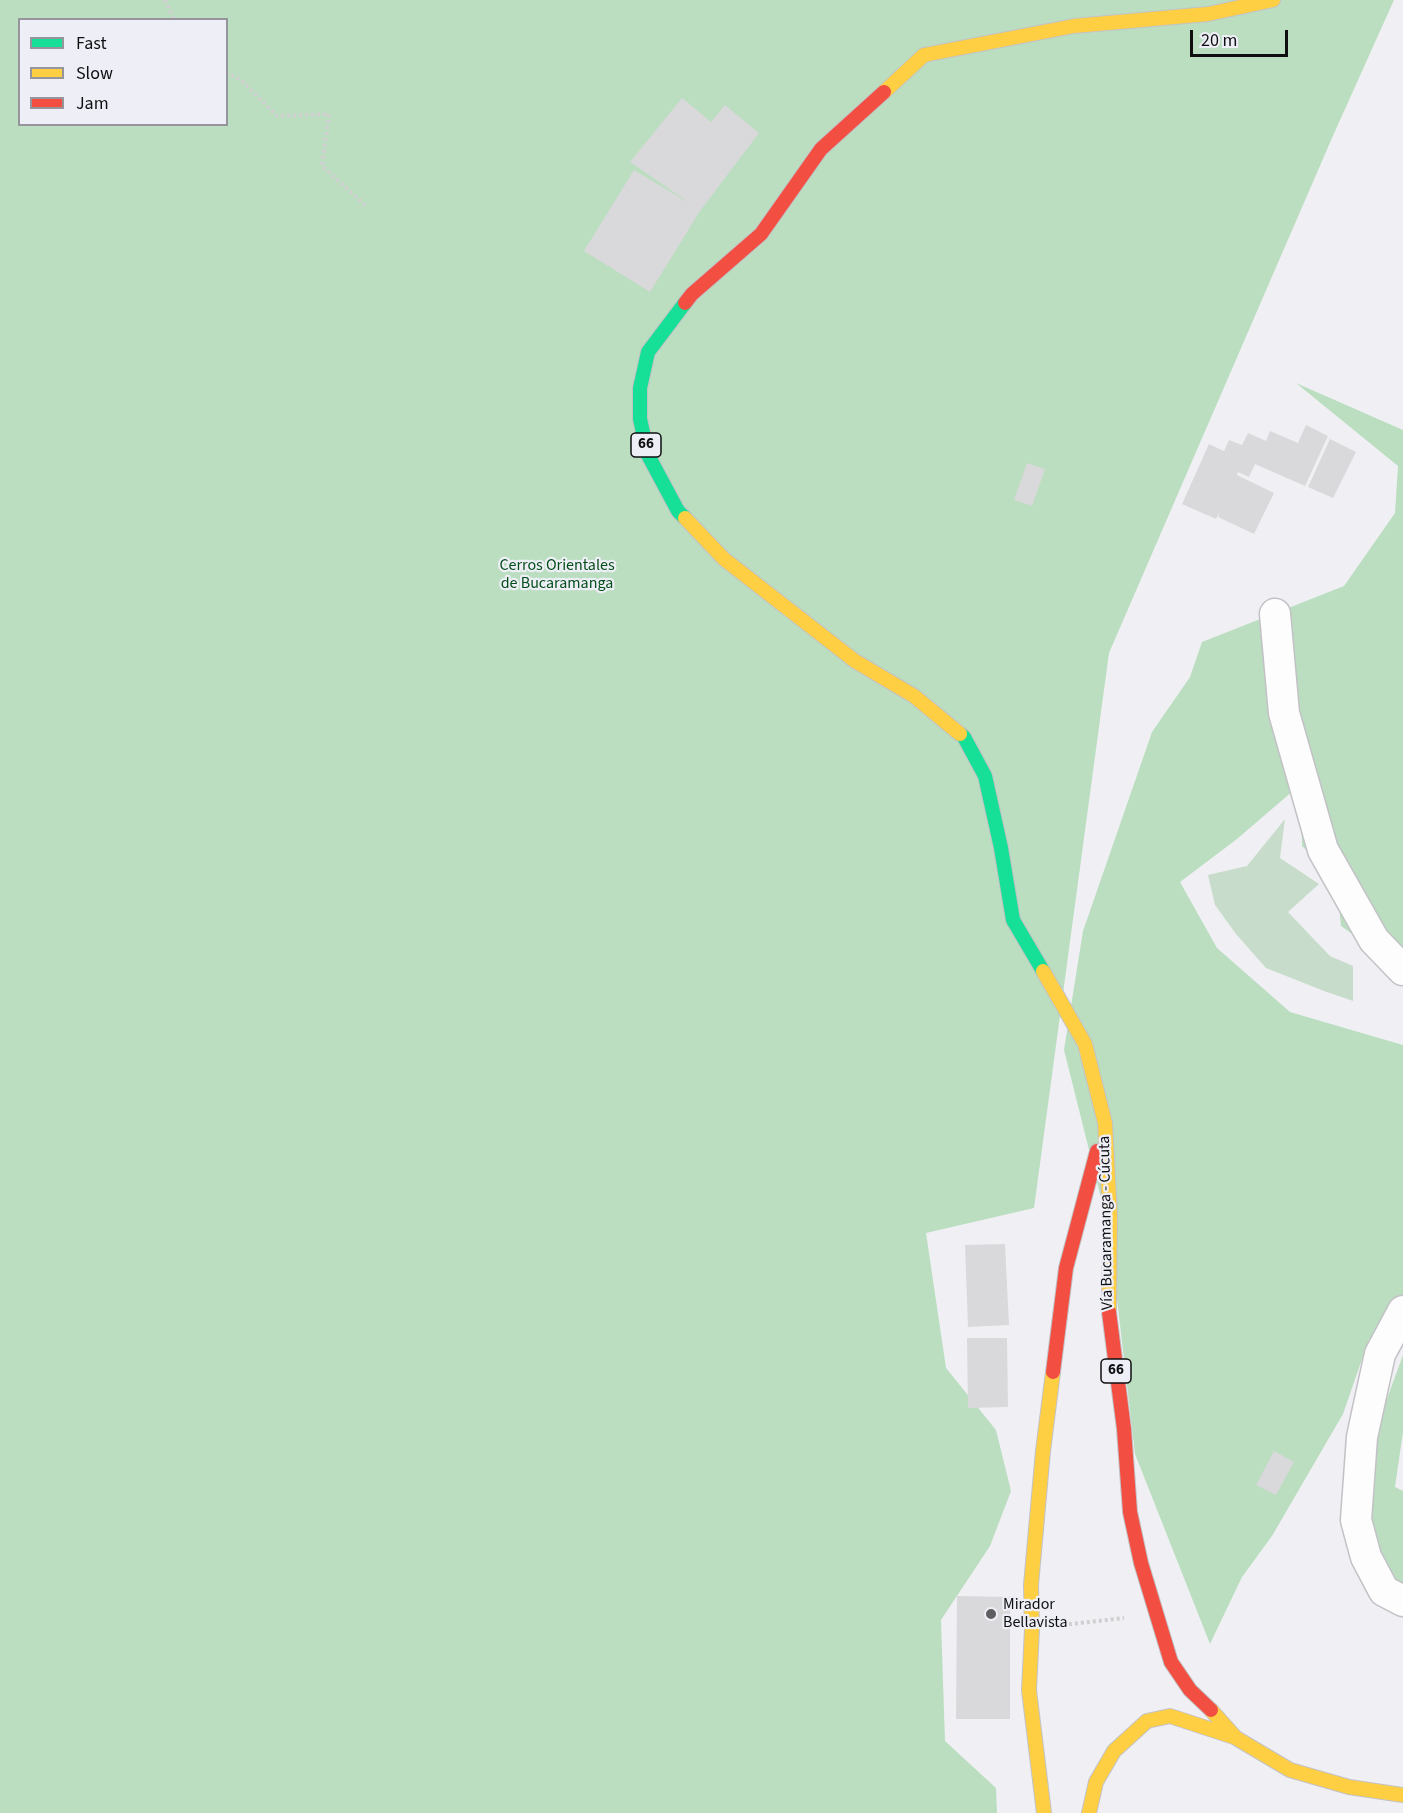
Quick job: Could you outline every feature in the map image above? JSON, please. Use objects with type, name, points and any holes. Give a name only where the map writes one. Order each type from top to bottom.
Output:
[{"type":"highway","name":"66","points":[[1105,1123],[1085,1044],[1013,920],[1001,848],[985,776],[964,737],[914,696],[855,661],[724,559],[678,511],[648,455],[640,419],[640,388],[648,352],[692,294],[760,234],[821,149],[924,55],[1074,26],[1208,14],[1273,0]]},
{"type":"highway","name":"Vía Bucaramanga - Cúcuta","points":[[1105,1123],[1110,1215],[1109,1314],[1124,1429],[1130,1512],[1141,1563],[1171,1662],[1190,1690],[1236,1738],[1290,1770],[1349,1787],[1403,1794]]},
{"type":"highway","name":"Vía Bucaramanga - Cúcuta","points":[[1044,1813],[1029,1690],[1032,1629],[1031,1585],[1042,1462],[1066,1268],[1105,1123]]},
{"type":"highway","points":[[1089,1813],[1096,1782],[1114,1751],[1147,1721],[1170,1716],[1236,1738]]},
{"type":"street","points":[[1275,614],[1284,713],[1323,850],[1374,940],[1403,970]]},
{"type":"street","points":[[1403,1311],[1380,1354],[1362,1437],[1356,1520],[1366,1557],[1384,1591],[1403,1601]]},
{"type":"path","points":[[165,0],[173,18]]},
{"type":"path","points":[[228,73],[242,81],[277,116],[329,114],[322,166],[367,207]]},
{"type":"path","points":[[1032,1629],[1156,1615]]},
{"type":"green space","name":"Cerros Orientales de Bucaramanga","points":[[0,0],[1394,0],[1109,653],[1034,1208],[926,1233],[946,1368],[996,1430],[1011,1491],[990,1546],[941,1620],[945,1741],[996,1788],[997,1813],[0,1813]]},
{"type":"green space","points":[[1296,383],[1403,430],[1403,970],[1341,926],[1336,878],[1302,846],[1301,784],[1237,839],[1180,882],[1217,948],[1290,1012],[1403,1045],[1403,1302],[1369,1339],[1343,1414],[1272,1536],[1242,1577],[1210,1644],[1135,1454],[1109,1230],[1064,1050],[1083,931],[1152,732],[1190,677],[1202,642],[1344,586],[1395,513],[1398,466]]},
{"type":"green space","points":[[1285,819],[1280,858],[1319,884],[1288,912],[1330,956],[1353,966],[1353,1001],[1266,968],[1236,934],[1215,905],[1208,875],[1247,866]]},
{"type":"green space","points":[[1403,1355],[1403,1432],[1395,1487],[1403,1491],[1403,1612],[1342,1521]]},
{"type":"building","points":[[682,98],[711,122],[725,105],[759,133],[700,211],[650,292],[584,251],[634,170],[691,204],[630,162]]},
{"type":"building","points":[[1306,425],[1328,436],[1305,486],[1255,464],[1249,477],[1238,472],[1237,475],[1274,493],[1254,534],[1218,517],[1221,509],[1216,519],[1182,504],[1209,444],[1224,451],[1229,440],[1242,445],[1248,433],[1266,441],[1270,431],[1298,443]]},
{"type":"building","points":[[1330,439],[1356,452],[1333,498],[1308,487]]},
{"type":"building","points":[[1027,463],[1045,469],[1032,506],[1014,500]]},
{"type":"building","points":[[1005,1244],[1009,1325],[968,1327],[965,1245]]},
{"type":"building","points":[[967,1338],[1007,1338],[1008,1407],[968,1408]]},
{"type":"building","points":[[1274,1451],[1294,1462],[1276,1495],[1256,1485]]},
{"type":"building","points":[[957,1596],[1010,1597],[1010,1719],[956,1719]]},
{"type":"traffic: fast","points":[[685,303],[648,352],[640,388],[640,419],[648,455],[678,511],[685,518]]},
{"type":"traffic: fast","points":[[960,734],[964,737],[985,776],[1001,848],[1013,920],[1043,971]]},
{"type":"traffic: slow","points":[[884,92],[924,55],[1074,26],[1208,14],[1273,0]]},
{"type":"traffic: slow","points":[[685,518],[724,559],[855,661],[914,696],[960,734]]},
{"type":"traffic: slow","points":[[1043,971],[1085,1044],[1105,1123],[1110,1215],[1109,1312]]},
{"type":"traffic: slow","points":[[1044,1813],[1029,1690],[1032,1629],[1031,1585],[1043,1451],[1053,1372]]},
{"type":"traffic: slow","points":[[1211,1710],[1236,1738],[1290,1770],[1349,1787],[1403,1795]]},
{"type":"traffic: slow","points":[[1089,1813],[1096,1782],[1114,1751],[1147,1721],[1170,1716],[1234,1737]]},
{"type":"traffic: jam","points":[[685,303],[692,294],[761,234],[821,149],[884,92]]},
{"type":"traffic: jam","points":[[1053,1372],[1066,1268],[1097,1151]]},
{"type":"traffic: jam","points":[[1109,1312],[1124,1429],[1130,1512],[1141,1563],[1171,1662],[1190,1690],[1211,1710]]},
{"type":"place","name":"Mirador Bellavista","points":[[991,1614]]}]
